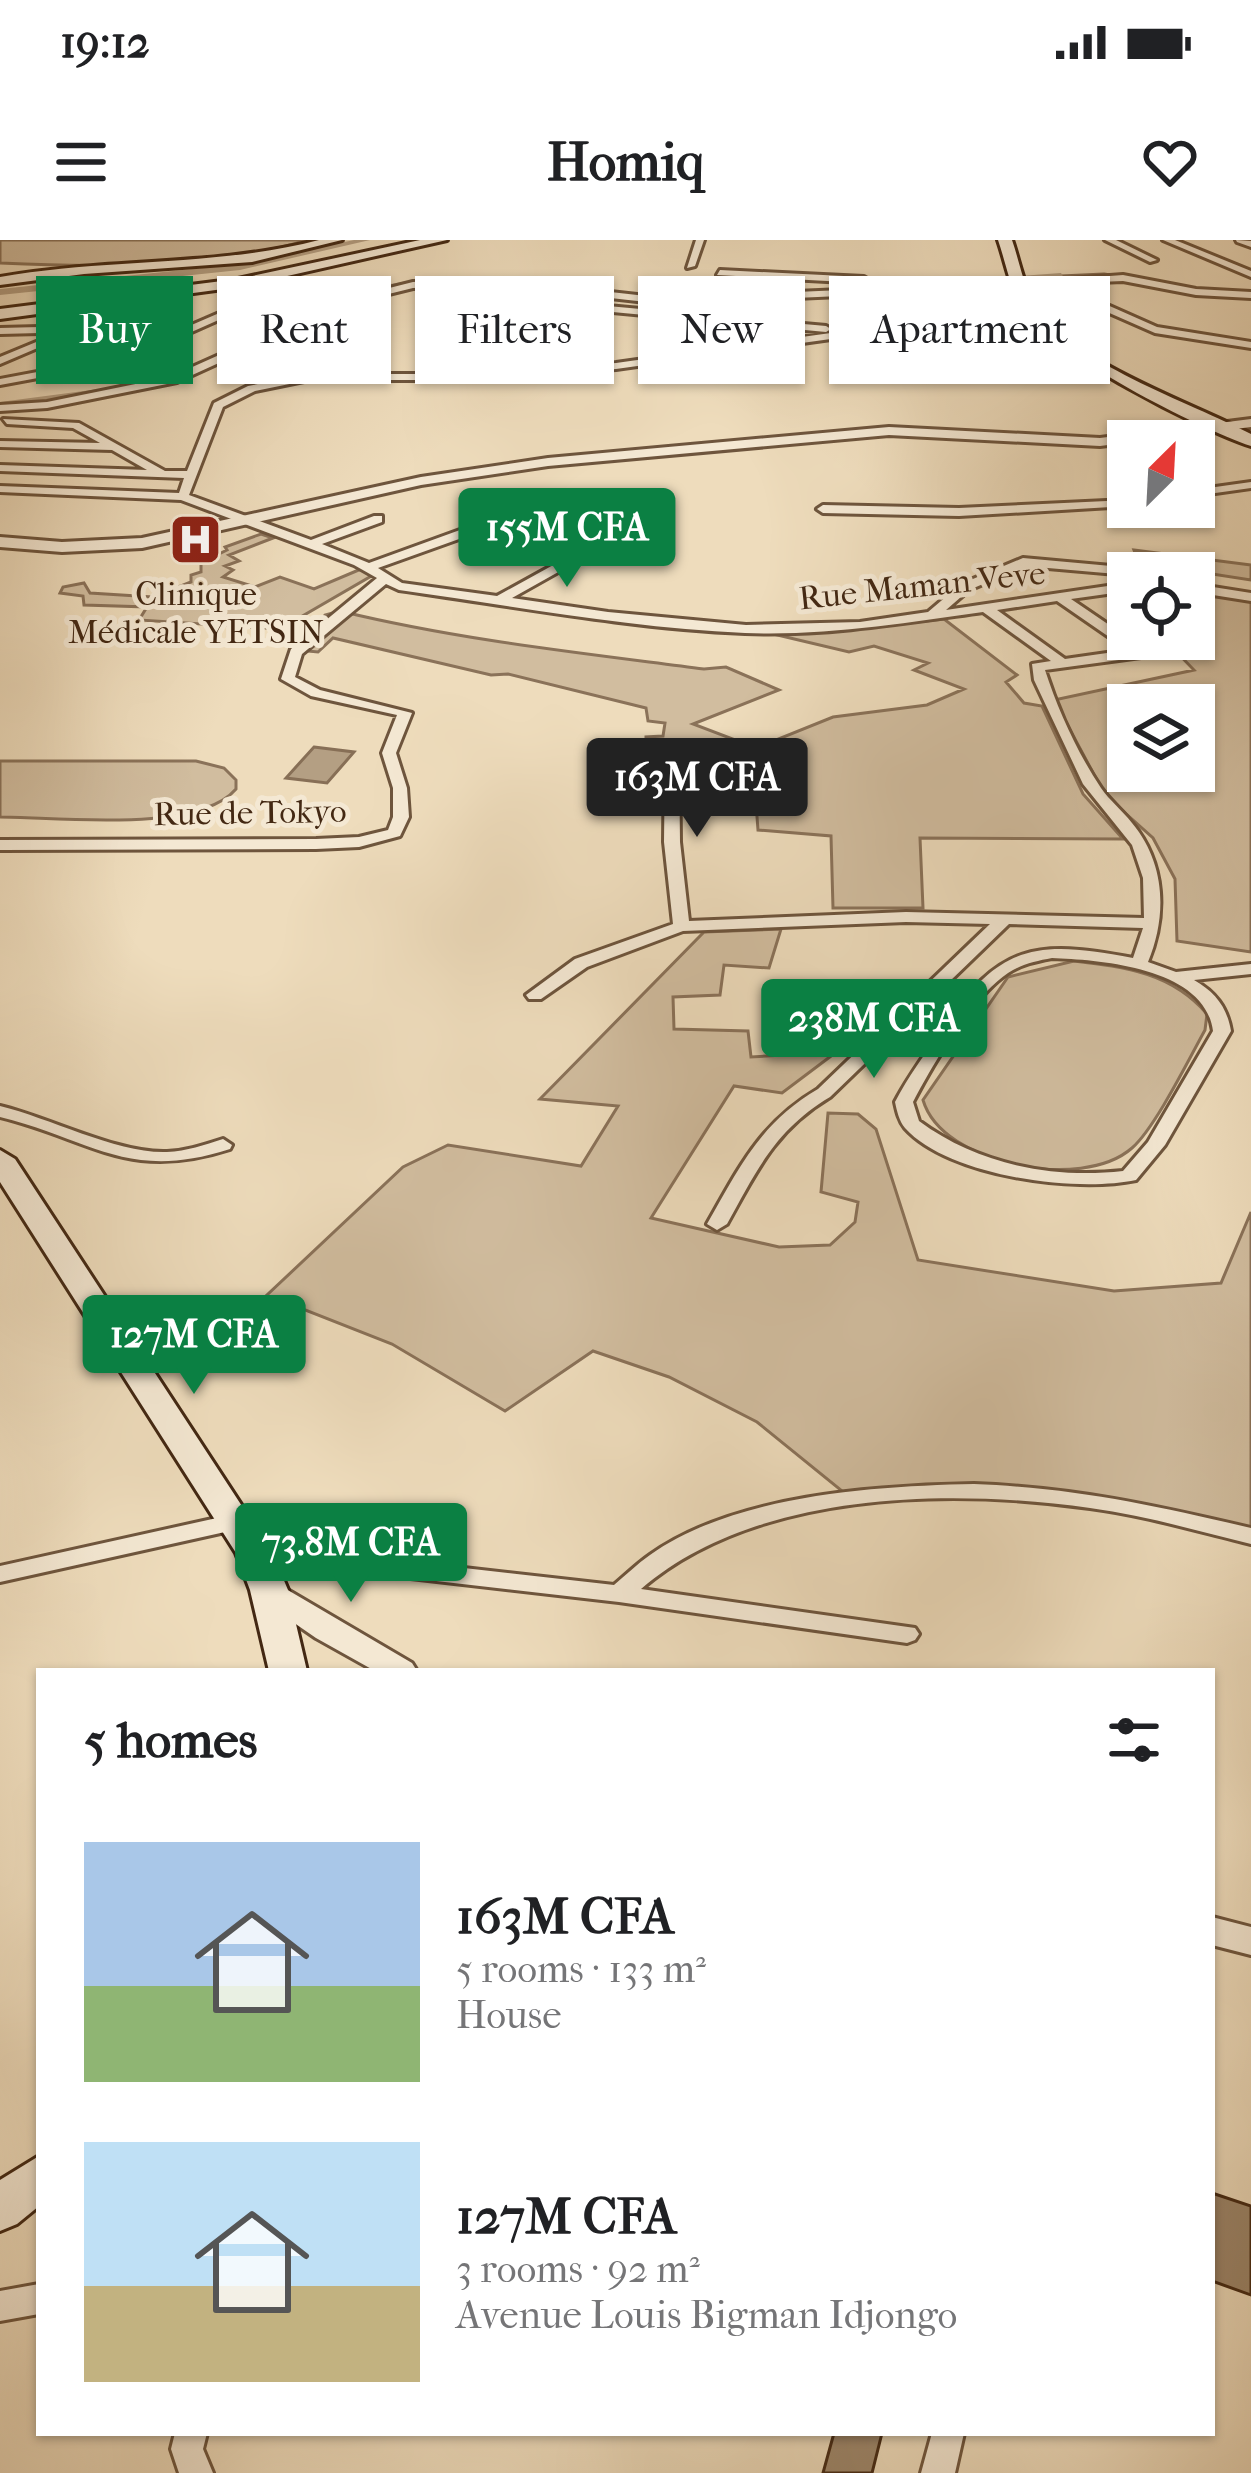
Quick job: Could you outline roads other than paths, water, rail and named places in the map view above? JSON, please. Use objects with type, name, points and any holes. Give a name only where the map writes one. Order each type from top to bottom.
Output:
[{"type":"main road","points":[[0,281],[76,271],[211,264],[334,240]]},
{"type":"main road","points":[[3,313],[238,283],[440,240]]},
{"type":"main road","points":[[1011,245],[1018,276]]},
{"type":"main road","points":[[0,265],[76,271]]},
{"type":"main road","points":[[1110,368],[1251,441]]},
{"type":"main road","points":[[0,1159],[245,1537],[272,1605],[287,1668]]},
{"type":"main road","points":[[0,2209],[36,2179]]},
{"type":"street","points":[[690,266],[700,240]]},
{"type":"street","points":[[1109,240],[1153,260]]},
{"type":"street","points":[[1167,240],[1251,274]]},
{"type":"street","points":[[1240,240],[1251,244]]},
{"type":"street","points":[[720,273],[829,281]]},
{"type":"street","points":[[1110,279],[1251,295]]},
{"type":"street","points":[[0,408],[47,405],[172,380],[356,298],[413,285],[495,281],[664,301],[829,291]]},
{"type":"street","points":[[614,309],[829,330]]},
{"type":"street","points":[[1110,310],[1155,330],[1251,345]]},
{"type":"street","points":[[0,331],[36,330]]},
{"type":"street","points":[[183,497],[218,405],[264,385],[325,376],[453,377],[616,366],[829,338]]},
{"type":"street","points":[[0,361],[36,345]]},
{"type":"street","points":[[0,382],[36,375]]},
{"type":"street","points":[[0,420],[75,425],[162,474]]},
{"type":"street","points":[[0,544],[142,543],[422,481],[548,462],[889,431],[1100,442],[1251,423]]},
{"type":"street","points":[[0,444],[118,447]]},
{"type":"street","points":[[0,468],[191,475]]},
{"type":"street","points":[[1215,490],[1251,485]]},
{"type":"street","name":"Rue Maman Veve","points":[[0,489],[183,497],[370,567],[384,579],[417,590],[746,628],[845,627],[1107,590]]},
{"type":"street","points":[[823,509],[959,512],[1107,503]]},
{"type":"street","points":[[309,545],[378,519]]},
{"type":"street","points":[[370,567],[497,521]]},
{"type":"street","points":[[497,602],[613,536]]},
{"type":"street","points":[[931,616],[965,587],[1023,562],[1107,569]]},
{"type":"street","name":"Rue de Tokyo","points":[[0,845],[316,844],[358,842],[395,832],[401,817],[400,788],[389,753],[405,713],[316,693],[288,679],[296,652],[384,579]]},
{"type":"street","points":[[1215,592],[1251,597]]},
{"type":"street","points":[[1061,598],[1107,629]]},
{"type":"street","points":[[986,608],[1062,663]]},
{"type":"street","points":[[1107,657],[1037,668],[1046,696],[1097,795],[1143,850],[1155,905],[1154,923],[1139,964]]},
{"type":"street","points":[[672,755],[672,842],[680,926]]},
{"type":"street","points":[[535,995],[581,963],[680,926],[791,919],[1007,917],[1154,923]]},
{"type":"street","points":[[717,1224],[773,1126],[791,1110],[824,1093],[1007,917]]},
{"type":"street","points":[[1052,951],[1091,952],[1139,964],[1175,977],[1217,1006],[1222,1031],[1165,1132],[1129,1176],[1078,1182],[1022,1172],[939,1143],[910,1123],[904,1102],[912,1087],[980,991],[1005,964],[1026,953],[1052,951]]},
{"type":"street","points":[[1175,977],[1251,969]]},
{"type":"street","points":[[0,1112],[108,1149],[158,1160],[187,1159],[223,1144]]},
{"type":"street","points":[[619,1594],[659,1558],[689,1540],[768,1515],[918,1489],[1088,1500],[1251,1536]]},
{"type":"street","points":[[0,1574],[245,1537],[907,1634]]},
{"type":"street","points":[[272,1605],[360,1668]]},
{"type":"street","points":[[272,1605],[396,1668]]},
{"type":"street","points":[[1215,1932],[1251,1942]]},
{"type":"street","points":[[0,2306],[36,2300]]},
{"type":"street","points":[[190,2436],[188,2449],[196,2473]]},
{"type":"street","points":[[938,2473],[946,2436]]},
{"type":"waterway","points":[[0,292],[240,267],[366,240]]},
{"type":"waterway","points":[[1061,276],[1104,274],[1158,282]]},
{"type":"waterway","points":[[391,285],[489,279],[618,293]]},
{"type":"waterway","points":[[805,292],[829,291]]},
{"type":"waterway","points":[[0,405],[99,392]]},
{"type":"place","name":"Clinique Médicale YETSIN","points":[[196,540]]}]
